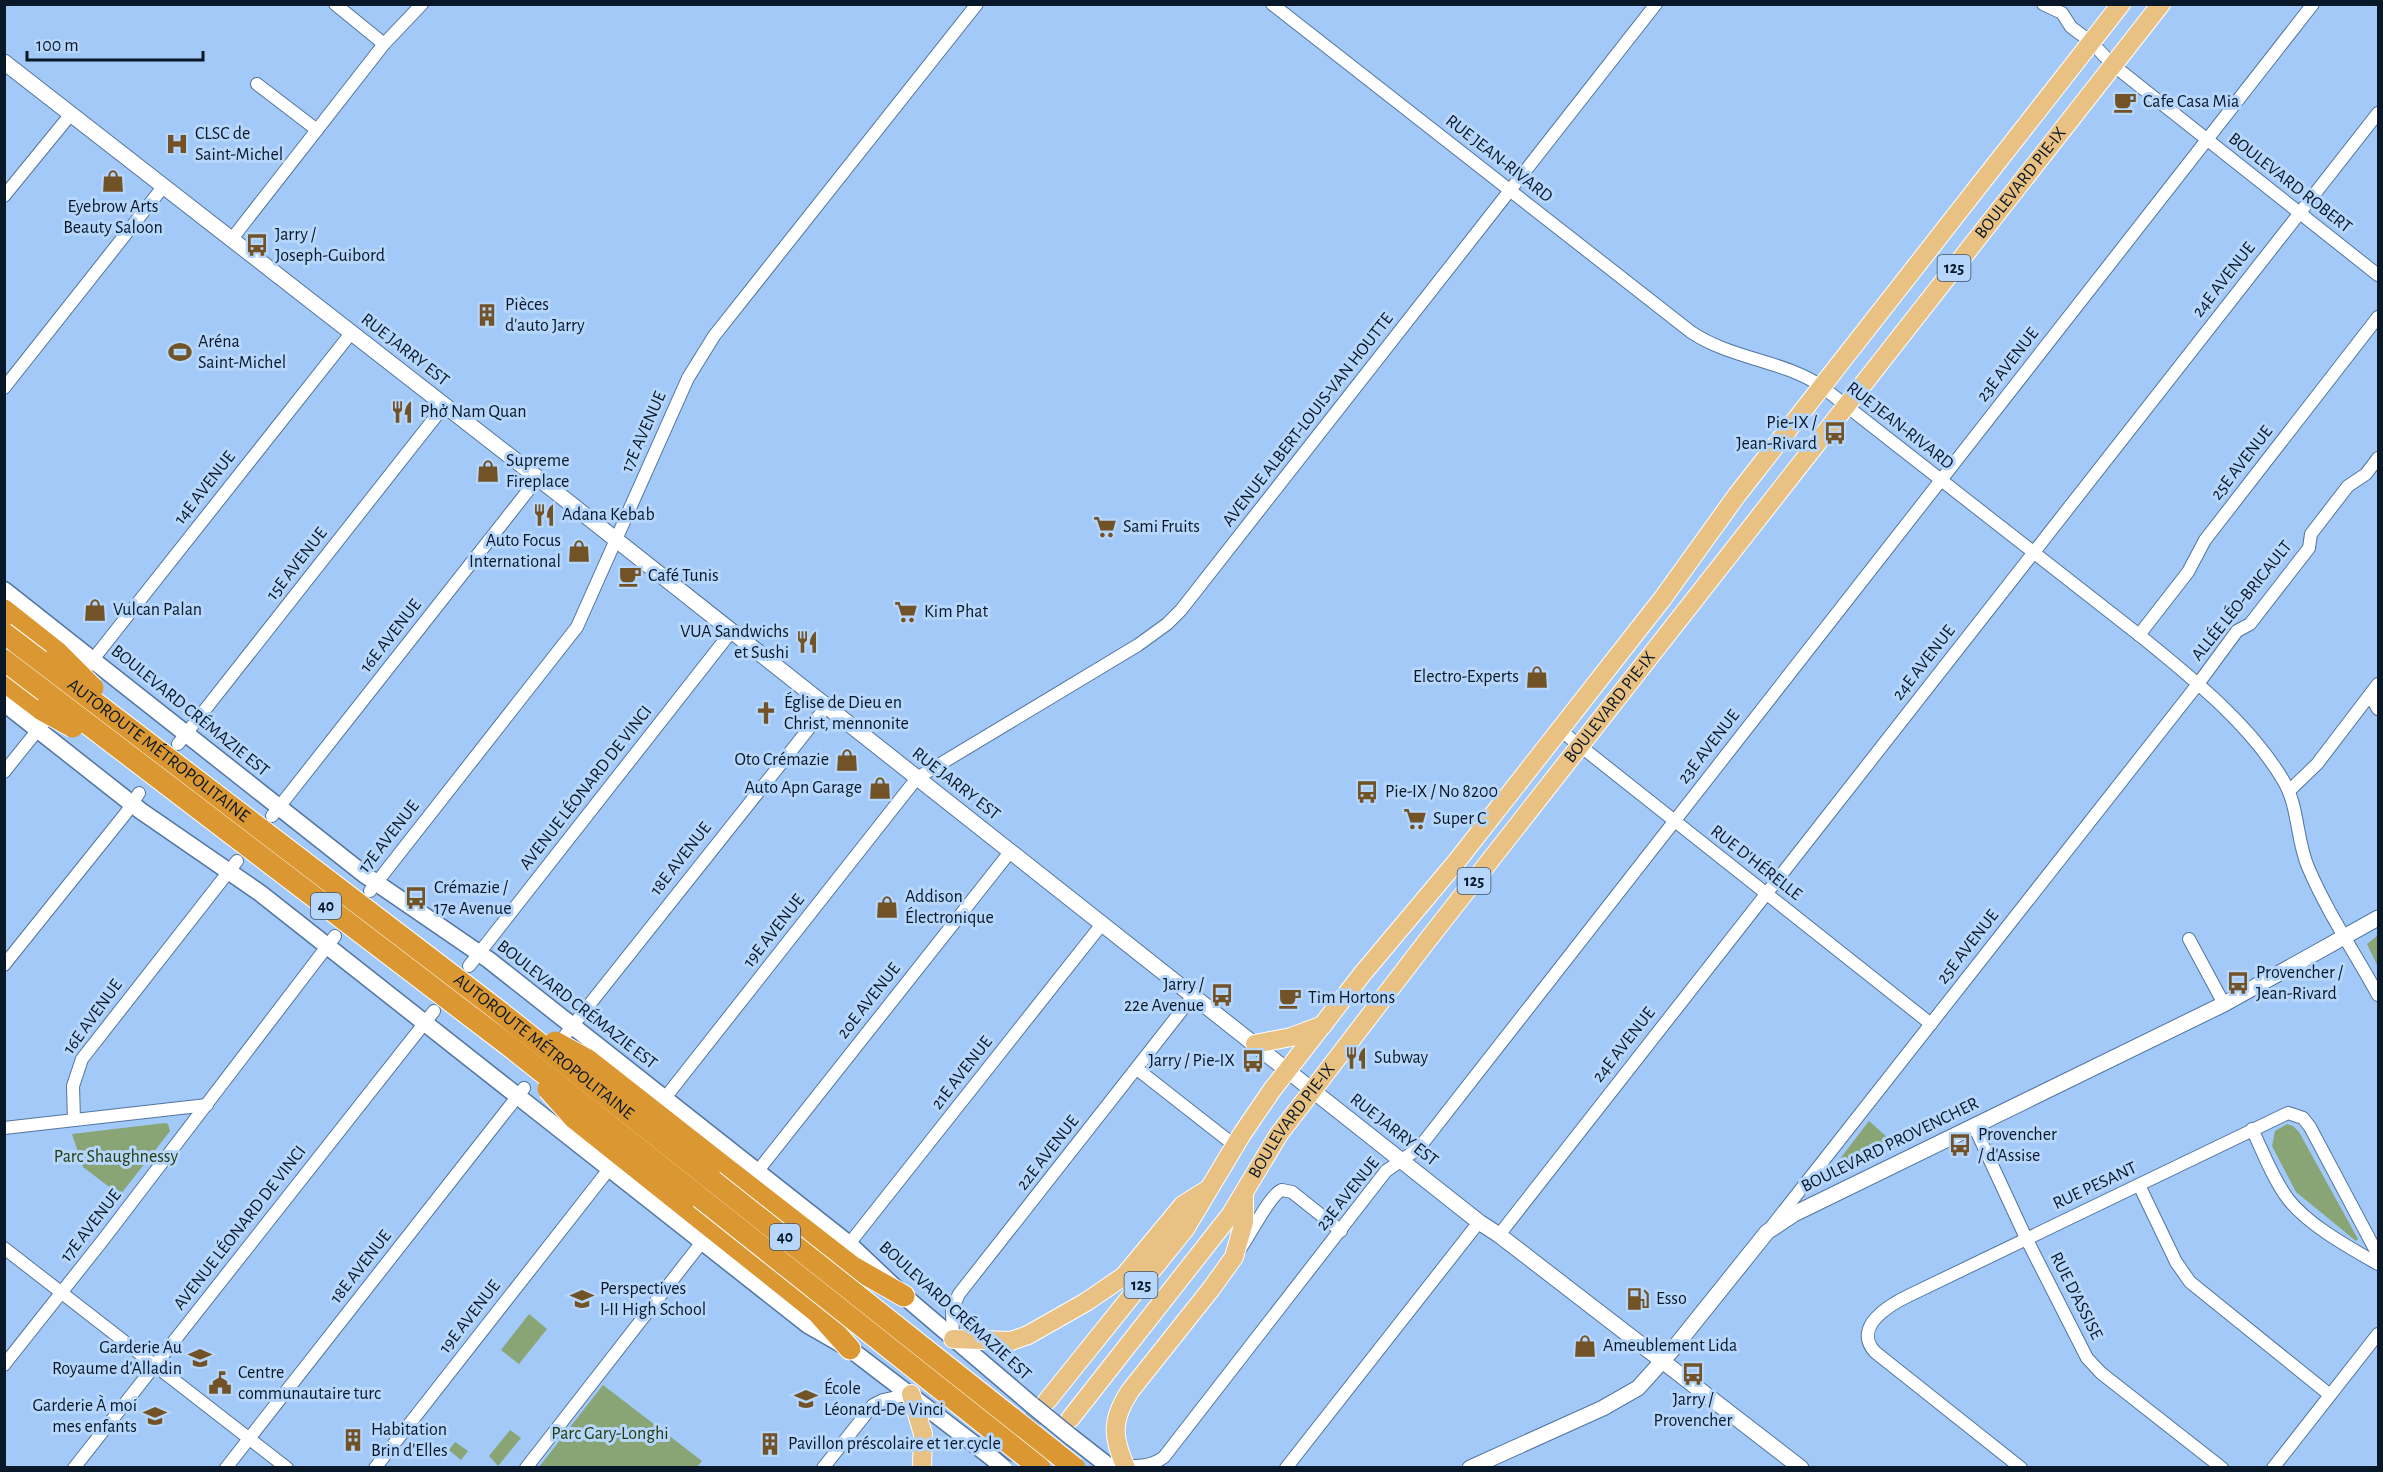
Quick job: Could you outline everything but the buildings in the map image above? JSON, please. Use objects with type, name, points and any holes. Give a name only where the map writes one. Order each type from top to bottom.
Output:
[{"type":"highway","points":[[4,610],[57,652],[145,742]]},
{"type":"highway","name":"AUTOROUTE MÉTROPOLITAINE","points":[[4,633],[495,1008],[1074,1467]]},
{"type":"highway","name":"AUTOROUTE MÉTROPOLITAINE","points":[[4,660],[512,1048],[1040,1467]]},
{"type":"highway","points":[[4,681],[42,710],[139,764]]},
{"type":"highway","points":[[495,1008],[588,1060],[853,1267],[904,1296]]},
{"type":"highway","points":[[512,1048],[574,1118],[818,1312],[850,1349]]},
{"type":"main road","name":"BOULEVARD PIE-IX","points":[[1040,1403],[1162,1259],[1185,1229],[1234,1145],[1272,1090],[1363,973],[1457,861],[1560,730],[1663,598],[1737,495],[1821,386],[2121,4]]},
{"type":"main road","name":"BOULEVARD PIE-IX","points":[[1070,1427],[1231,1214],[1274,1142],[1312,1090],[2161,4]]},
{"type":"main road","name":"BOULEVARD CRÉMAZIE EST","points":[[4,590],[182,739],[276,812],[373,887],[569,1030],[849,1244],[953,1339],[1040,1403],[1117,1466]]},
{"type":"main road","points":[[4,703],[41,725],[136,798],[233,866],[430,1017],[521,1093],[613,1165],[702,1242],[808,1325],[850,1349],[997,1462]]},
{"type":"main road","points":[[1255,1044],[1291,1037],[1323,1025]]},
{"type":"main road","points":[[953,1339],[1000,1341],[1020,1338],[1086,1302],[1124,1276],[1183,1205],[1208,1190]]},
{"type":"main road","points":[[1117,1466],[1115,1437],[1121,1406],[1130,1391],[1212,1289],[1234,1257],[1244,1221],[1244,1193]]},
{"type":"main road","points":[[911,1395],[922,1434],[922,1467]]},
{"type":"street","points":[[335,4],[384,44]]},
{"type":"street","points":[[231,240],[384,44],[422,4]]},
{"type":"street","name":"17E AVENUE","points":[[373,887],[577,627],[681,393],[698,360],[720,328],[977,4]]},
{"type":"street","name":"RUE JEAN-RIVARD","points":[[1272,4],[1699,337],[1735,353],[1807,377],[1821,386],[2139,635],[2198,684],[2256,744],[2283,779],[2289,791],[2307,866],[2379,995]]},
{"type":"street","name":"AVENUE ALBERT-LOUIS-VAN HOUTTE","points":[[917,778],[1138,645],[1167,624],[1181,610],[1656,4]]},
{"type":"street","name":"23E AVENUE","points":[[1117,1466],[1151,1464],[1164,1456],[1386,1172],[1419,1148],[2313,4]]},
{"type":"street","name":"BOULEVARD ROBERT","points":[[2044,5],[2062,13],[2072,27],[2091,42],[2113,65],[2379,275]]},
{"type":"street","name":"RUE JARRY EST","points":[[4,62],[538,478],[616,542],[1479,1222],[1801,1467]]},
{"type":"street","points":[[257,84],[317,130]]},
{"type":"street","name":"24E AVENUE","points":[[1499,1235],[2379,113]]},
{"type":"street","points":[[4,196],[71,114]]},
{"type":"street","points":[[4,388],[163,187]]},
{"type":"street","name":"25E AVENUE","points":[[2139,635],[2187,572],[2205,540],[2379,316]]},
{"type":"street","name":"14E AVENUE","points":[[90,663],[352,332]]},
{"type":"street","name":"15E AVENUE","points":[[182,739],[444,406]]},
{"type":"street","name":"ALLÉE LÉO-BRICAULT","points":[[2198,684],[2237,631],[2250,624],[2309,548],[2311,534],[2348,486],[2366,474],[2379,458]]},
{"type":"street","name":"16E AVENUE","points":[[276,812],[538,478]]},
{"type":"street","name":"AVENUE LÉONARD DE VINCI","points":[[474,960],[731,632]]},
{"type":"street","name":"25E AVENUE","points":[[1767,1232],[2198,684]]},
{"type":"street","points":[[2289,791],[2317,764],[2379,684]]},
{"type":"street","points":[[2370,695],[2379,709]]},
{"type":"street","name":"18E AVENUE","points":[[569,1030],[826,707]]},
{"type":"street","points":[[4,772],[41,725]]},
{"type":"street","name":"RUE D'HÉRELLE","points":[[1560,730],[1930,1024]]},
{"type":"street","name":"19E AVENUE","points":[[662,1102],[917,778]]},
{"type":"street","points":[[4,965],[136,798]]},
{"type":"street","name":"20E AVENUE","points":[[757,1172],[1010,852]]},
{"type":"street","name":"16E AVENUE","points":[[74,1120],[74,1086],[82,1059],[233,866]]},
{"type":"street","name":"BOULEVARD PROVENCHER","points":[[1470,1467],[1621,1399],[1638,1388],[1663,1361],[1767,1232],[1821,1200],[2224,1004],[2379,918]]},
{"type":"street","name":"21E AVENUE","points":[[849,1244],[1102,924]]},
{"type":"street","points":[[2189,939],[2224,1004]]},
{"type":"street","name":"17E AVENUE","points":[[4,1365],[207,1105],[331,941]]},
{"type":"street","name":"22E AVENUE","points":[[953,1339],[952,1310],[959,1294],[1193,996]]},
{"type":"street","name":"AVENUE LÉONARD DE VINCI","points":[[74,1467],[430,1017]]},
{"type":"street","points":[[1137,1069],[1234,1145]]},
{"type":"street","name":"18E AVENUE","points":[[226,1467],[521,1093]]},
{"type":"street","points":[[4,1128],[207,1105]]},
{"type":"street","name":"RUE PESANT","points":[[2020,1467],[1869,1346],[1867,1336],[1876,1317],[1895,1302],[2288,1113],[2296,1114],[2310,1127],[2379,1255]]},
{"type":"street","name":"RUE D'ASSISE","points":[[1974,1126],[2026,1238],[2087,1358],[2101,1373],[2222,1467]]},
{"type":"street","points":[[2252,1130],[2281,1189],[2290,1201],[2346,1246],[2379,1264]]},
{"type":"street","name":"19E AVENUE","points":[[375,1467],[613,1165]]},
{"type":"street","points":[[2139,1185],[2176,1262],[2190,1282],[2330,1395]]},
{"type":"street","points":[[1234,1257],[1252,1232],[1271,1198],[1282,1190],[1294,1193],[1341,1231]]},
{"type":"street","points":[[1286,1467],[1479,1222]]},
{"type":"street","points":[[526,1467],[702,1242]]},
{"type":"street","points":[[4,1248],[286,1467]]},
{"type":"street","points":[[2273,1467],[2379,1334]]},
{"type":"street","points":[[823,1467],[873,1405],[883,1400],[911,1395]]},
{"type":"green space","points":[[2378,935],[2378,967],[2367,944]]},
{"type":"green space","points":[[1869,1121],[1897,1146],[1826,1179],[1826,1177]]},
{"type":"green space","name":"Parc Shaughnessy","points":[[168,1124],[170,1131],[120,1195],[83,1167],[72,1134]]},
{"type":"green space","points":[[2287,1124],[2299,1132],[2358,1239],[2356,1241],[2296,1192],[2272,1146],[2275,1131]]},
{"type":"green space","points":[[529,1314],[547,1329],[519,1364],[501,1350]]},
{"type":"green space","name":"Parc Gary-Longhi","points":[[603,1385],[702,1461],[697,1467],[539,1467]]},
{"type":"green space","points":[[510,1430],[521,1438],[498,1466],[489,1456]]},
{"type":"green space","points":[[455,1442],[468,1451],[461,1460],[449,1450]]},
{"type":"tunnel","points":[[996,1468],[1047,1401]]},
{"type":"place","name":"Cafe Casa Mia","points":[[2125,102]]},
{"type":"place","name":"CLSC de Saint-Michel","points":[[177,144]]},
{"type":"place","name":"Eyebrow Arts Beauty Saloon","points":[[113,181]]},
{"type":"place","name":"Jarry / Joseph-Guibord","points":[[257,245]]},
{"type":"place","name":"Pièces d'auto Jarry","points":[[487,315]]},
{"type":"place","name":"Aréna Saint-Michel","points":[[180,352]]},
{"type":"place","name":"Phở Nam Quan","points":[[402,412]]},
{"type":"place","name":"Pie-IX / Jean-Rivard","points":[[1835,433]]},
{"type":"place","name":"Supreme Fireplace","points":[[488,471]]},
{"type":"place","name":"Adana Kebab","points":[[544,515]]},
{"type":"place","name":"Sami Fruits","points":[[1105,527]]},
{"type":"place","name":"Auto Focus International","points":[[579,551]]},
{"type":"place","name":"Café Tunis","points":[[630,576]]},
{"type":"place","name":"Vulcan Palan","points":[[95,610]]},
{"type":"place","name":"Kim Phat","points":[[906,612]]},
{"type":"place","name":"VUA Sandwichs et Sushi","points":[[807,642]]},
{"type":"place","name":"Electro-Experts","points":[[1537,677]]},
{"type":"place","name":"Église de Dieu en Christ, mennonite","points":[[766,713]]},
{"type":"place","name":"Oto Crémazie","points":[[847,760]]},
{"type":"place","name":"Auto Apn Garage","points":[[880,788]]},
{"type":"place","name":"Pie-IX / No 8200","points":[[1367,792]]},
{"type":"place","name":"Super C","points":[[1415,819]]},
{"type":"place","name":"Crémazie / 17e Avenue","points":[[416,898]]},
{"type":"place","name":"Addison Électronique","points":[[887,907]]},
{"type":"place","name":"Provencher / Jean-Rivard","points":[[2238,983]]},
{"type":"place","name":"Jarry / 22e Avenue","points":[[1222,995]]},
{"type":"place","name":"Tim Hortons","points":[[1290,998]]},
{"type":"place","name":"Subway","points":[[1356,1058]]},
{"type":"place","name":"Jarry / Pie-IX","points":[[1253,1061]]},
{"type":"place","name":"Provencher / d'Assise","points":[[1960,1145]]},
{"type":"place","name":"Perspectives I-II High School","points":[[582,1299]]},
{"type":"place","name":"Esso","points":[[1638,1299]]},
{"type":"place","name":"Ameublement Lida","points":[[1585,1346]]},
{"type":"place","name":"Garderie Au Royaume d'Alladin","points":[[200,1358]]},
{"type":"place","name":"Jarry / Provencher","points":[[1693,1374]]},
{"type":"place","name":"Centre communautaire turc","points":[[220,1383]]},
{"type":"place","name":"École Léonard-De Vinci","points":[[806,1399]]},
{"type":"place","name":"Garderie À moi mes enfants","points":[[155,1416]]},
{"type":"place","name":"Habitation Brin d'Elles","points":[[353,1440]]},
{"type":"place","name":"Pavillon préscolaire et 1er cycle","points":[[770,1444]]}]
